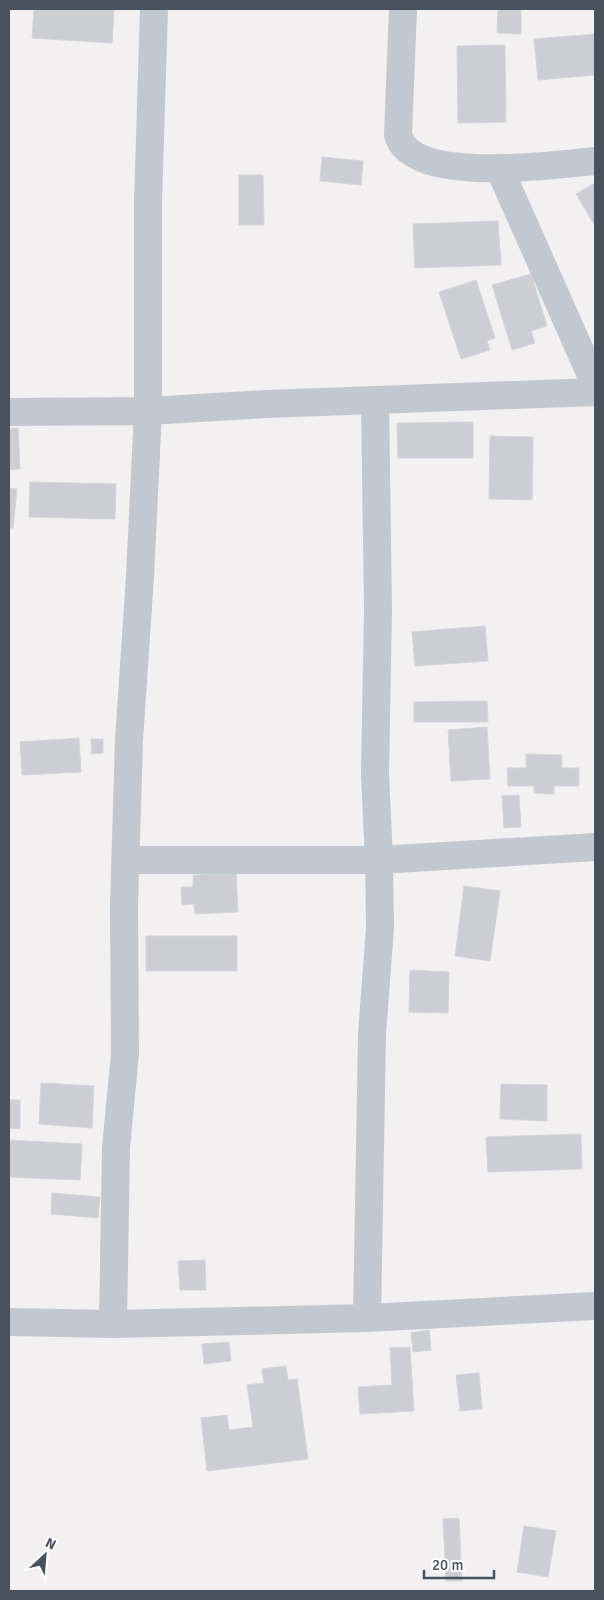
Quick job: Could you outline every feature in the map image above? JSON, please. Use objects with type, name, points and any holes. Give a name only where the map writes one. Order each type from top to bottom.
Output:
[{"type":"street","points":[[113,1324],[116,1148],[125,1052],[124,906],[129,740],[140,577],[148,411],[148,202],[154,9]]},
{"type":"street","points":[[403,9],[398,135],[400,144],[409,152],[420,158],[443,165],[500,170],[595,161]]},
{"type":"street","points":[[500,170],[595,384]]},
{"type":"street","points":[[9,412],[148,411],[595,392]]},
{"type":"street","points":[[367,1318],[372,1034],[380,928],[375,774],[378,609],[375,400]]},
{"type":"street","points":[[126,860],[379,860],[595,847]]},
{"type":"street","points":[[9,1322],[113,1324],[367,1318],[595,1306]]},
{"type":"building","points":[[34,9],[114,9],[112,43],[32,38]]},
{"type":"building","points":[[498,9],[521,9],[521,34],[497,33]]},
{"type":"building","points":[[595,34],[595,75],[538,80],[534,39]]},
{"type":"building","points":[[505,45],[506,122],[458,123],[457,46]]},
{"type":"building","points":[[322,157],[363,161],[361,185],[320,181]]},
{"type":"building","points":[[239,175],[263,175],[264,225],[239,225]]},
{"type":"building","points":[[595,183],[595,226],[576,194]]},
{"type":"building","points":[[498,221],[501,265],[415,268],[413,224]]},
{"type":"building","points":[[531,274],[547,326],[531,331],[535,343],[512,350],[492,285]]},
{"type":"building","points":[[476,280],[495,338],[487,341],[490,350],[461,359],[439,292]]},
{"type":"building","points":[[473,422],[473,458],[398,458],[397,423]]},
{"type":"building","points":[[18,428],[20,469],[9,470],[9,429]]},
{"type":"building","points":[[490,436],[533,437],[532,500],[489,499]]},
{"type":"building","points":[[30,482],[116,484],[115,519],[29,517]]},
{"type":"building","points":[[9,488],[17,489],[13,528],[9,528]]},
{"type":"building","points":[[485,626],[488,661],[415,666],[412,632]]},
{"type":"building","points":[[487,701],[488,722],[414,722],[414,702]]},
{"type":"building","points":[[487,727],[490,779],[451,781],[448,730]]},
{"type":"building","points":[[79,738],[81,772],[22,775],[20,742]]},
{"type":"building","points":[[91,739],[103,739],[103,753],[92,754]]},
{"type":"building","points":[[526,754],[562,755],[562,768],[579,768],[579,786],[554,786],[554,794],[534,793],[534,786],[508,786],[507,768],[526,768]]},
{"type":"building","points":[[519,795],[521,827],[504,828],[502,796]]},
{"type":"building","points":[[236,873],[238,912],[195,914],[194,904],[182,905],[181,887],[193,887],[193,875]]},
{"type":"building","points":[[464,886],[500,891],[490,961],[455,956]]},
{"type":"building","points":[[146,936],[237,936],[237,971],[146,971]]},
{"type":"building","points":[[410,970],[449,972],[448,1013],[409,1012]]},
{"type":"building","points":[[41,1083],[94,1086],[92,1128],[39,1124]]},
{"type":"building","points":[[501,1084],[547,1085],[547,1121],[500,1119]]},
{"type":"building","points":[[9,1100],[20,1100],[20,1129],[9,1128]]},
{"type":"building","points":[[581,1134],[582,1169],[488,1172],[486,1137]]},
{"type":"building","points":[[9,1140],[82,1144],[80,1180],[9,1177]]},
{"type":"building","points":[[52,1193],[100,1197],[98,1218],[51,1214]]},
{"type":"building","points":[[205,1260],[206,1290],[180,1290],[178,1261]]},
{"type":"building","points":[[429,1330],[431,1350],[413,1352],[411,1333]]},
{"type":"building","points":[[229,1342],[231,1361],[204,1364],[202,1344]]},
{"type":"building","points":[[410,1347],[414,1411],[360,1414],[358,1387],[392,1385],[390,1348]]},
{"type":"building","points":[[286,1366],[288,1380],[297,1379],[308,1459],[207,1471],[201,1418],[227,1415],[229,1430],[253,1427],[247,1385],[264,1383],[262,1369]]},
{"type":"building","points":[[479,1373],[482,1409],[460,1411],[456,1375]]},
{"type":"building","points":[[459,1518],[462,1581],[446,1581],[443,1519]]},
{"type":"building","points":[[524,1526],[556,1531],[548,1577],[517,1572]]}]
